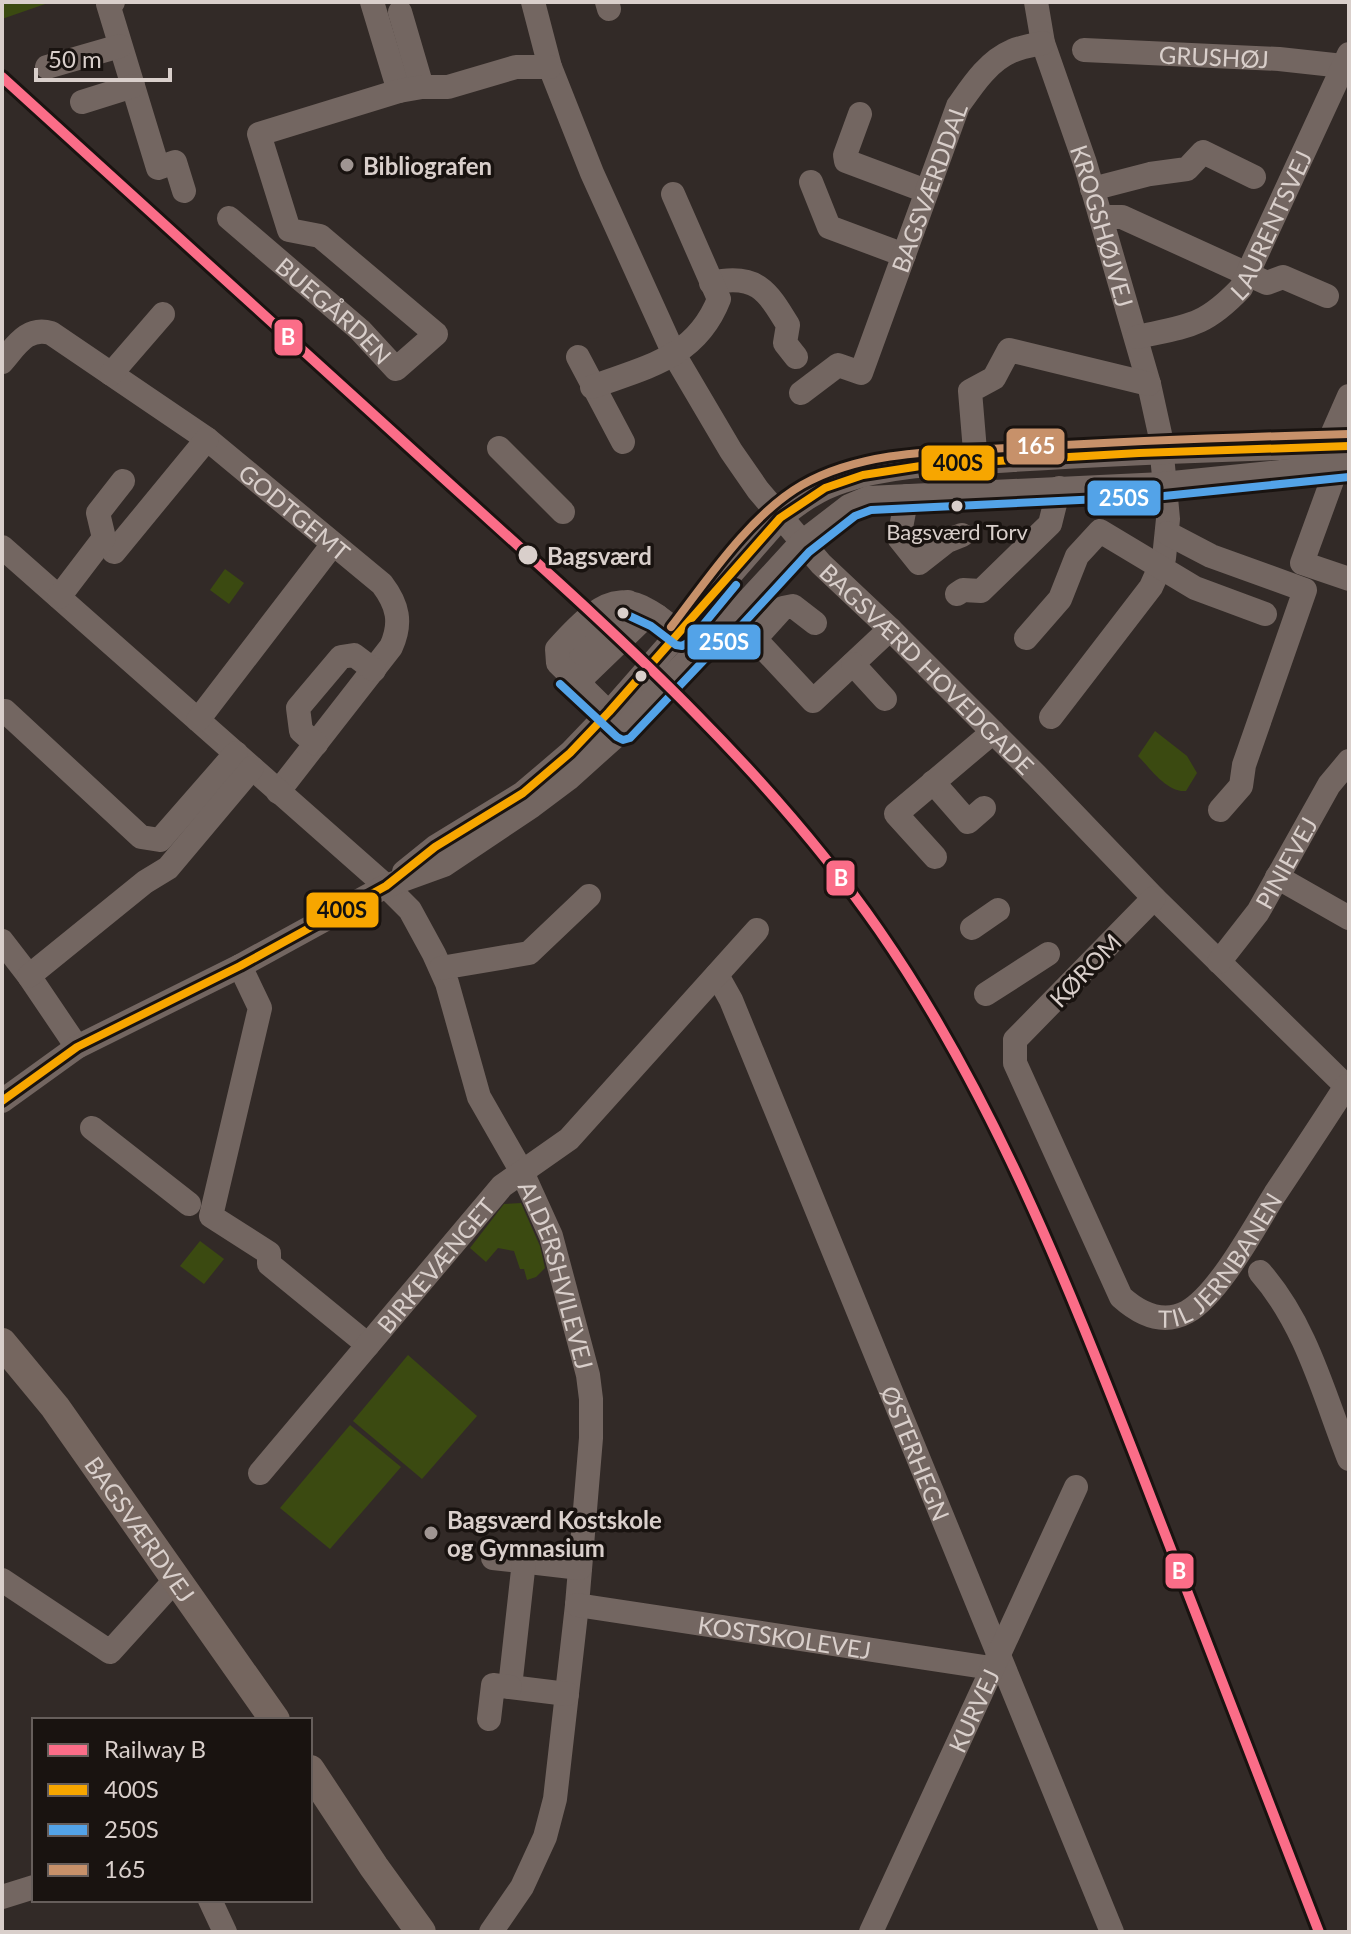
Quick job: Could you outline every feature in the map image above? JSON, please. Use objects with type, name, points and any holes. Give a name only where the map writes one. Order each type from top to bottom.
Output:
[{"type":"main road","name":"BAGSVÆRDVEJ","points":[[2,1343],[55,1407],[274,1718]]},
{"type":"main road","points":[[312,1773],[421,1932]]},
{"type":"street","points":[[113,2],[108,4],[158,168],[175,162],[184,191]]},
{"type":"street","points":[[372,2],[410,89]]},
{"type":"street","name":"BAGSVÆRD HOVEDGADE","points":[[533,2],[550,67],[592,173],[675,356],[731,451],[780,518],[801,543],[993,732],[1154,898],[1348,1088]]},
{"type":"street","name":"KROGSHØJVEJ","points":[[1036,2],[1043,43],[1137,337],[1160,434],[1168,519],[1164,558],[1151,587],[1051,717]]},
{"type":"street","points":[[400,12],[410,89]]},
{"type":"street","name":"BAGSVÆRDDAL","points":[[801,393],[838,365],[861,373],[958,106],[976,81],[1012,51],[1043,43]]},
{"type":"street","points":[[47,67],[120,46]]},
{"type":"street","name":"GRUSHØJ","points":[[1084,50],[1346,60]]},
{"type":"street","name":"LAURENTSVEJ","points":[[1137,337],[1195,324],[1221,309],[1241,288],[1346,60]]},
{"type":"street","name":"BUEGÅRDEN","points":[[229,218],[360,330],[396,369],[436,334],[320,236],[289,230],[259,134],[410,89],[448,87],[516,67],[550,67]]},
{"type":"street","points":[[82,102],[133,86]]},
{"type":"street","points":[[860,114],[842,142],[846,161],[926,191]]},
{"type":"street","points":[[1092,189],[1150,174],[1187,169],[1203,152],[1254,177]]},
{"type":"street","points":[[811,182],[829,227],[904,255]]},
{"type":"street","points":[[592,387],[675,356],[710,321],[719,299],[673,194]]},
{"type":"street","points":[[1101,217],[1122,217],[1267,283],[1283,277],[1327,296]]},
{"type":"street","points":[[711,283],[729,279],[752,281],[769,294],[788,325],[785,343],[796,357]]},
{"type":"street","points":[[111,374],[163,314]]},
{"type":"street","name":"GODTGEMT","points":[[2,362],[24,337],[38,330],[51,333],[207,439],[382,584],[394,600],[399,619],[398,633],[391,647],[278,792]]},
{"type":"street","points":[[976,463],[970,391],[994,378],[1009,350],[1149,384]]},
{"type":"street","points":[[578,357],[623,442]]},
{"type":"street","points":[[1349,396],[1341,456],[1302,563],[1349,579]]},
{"type":"street","points":[[114,552],[207,439]]},
{"type":"street","points":[[499,448],[563,512]]},
{"type":"street","points":[[2,1101],[77,1047],[240,966],[386,886],[435,847],[530,787],[616,720],[688,642],[780,518],[808,496],[854,478],[886,471],[976,463],[1160,451],[1341,456]]},
{"type":"street","points":[[688,642],[731,619],[801,543],[849,506],[868,498],[1163,484],[1341,456]]},
{"type":"street","points":[[59,597],[104,538],[98,513],[123,481]]},
{"type":"street","points":[[957,594],[963,590],[981,591],[1050,524],[1059,488]]},
{"type":"street","points":[[907,496],[899,538],[919,563],[947,541],[962,535]]},
{"type":"street","points":[[1026,638],[1060,599],[1077,556],[1100,531],[1195,588],[1265,614]]},
{"type":"street","points":[[1167,533],[1211,556],[1305,590],[1244,765],[1241,786],[1220,810]]},
{"type":"street","points":[[198,720],[333,544]]},
{"type":"street","name":"ALDERSHVILEVEJ","points":[[2,547],[410,910],[441,968],[479,1097],[522,1172],[551,1236],[588,1375],[591,1399],[591,1438],[577,1605],[555,1799],[545,1837],[522,1887],[491,1932]]},
{"type":"street","points":[[616,720],[558,663],[557,649],[598,608],[617,602],[628,602],[657,616],[688,642]]},
{"type":"street","points":[[815,623],[793,606],[783,608],[755,639],[813,701],[890,629]]},
{"type":"street","points":[[575,682],[641,621],[657,616]]},
{"type":"street","points":[[316,744],[301,731],[298,708],[341,657],[354,655],[374,670]]},
{"type":"street","points":[[853,664],[885,699]]},
{"type":"street","points":[[5,711],[141,837],[160,840],[244,761]]},
{"type":"street","points":[[935,857],[896,814],[993,732]]},
{"type":"street","points":[[29,976],[145,882],[168,868],[244,761]]},
{"type":"street","name":"PINIEVEJ","points":[[1219,962],[1258,912],[1329,785],[1349,761]]},
{"type":"street","points":[[933,782],[968,822],[984,808]]},
{"type":"street","points":[[1277,877],[1349,918]]},
{"type":"street","points":[[441,968],[529,953],[589,896]]},
{"type":"street","name":"KØROM","points":[[1015,1040],[1154,898]]},
{"type":"street","points":[[972,928],[998,910]]},
{"type":"street","name":"BIRKEVÆNGET","points":[[260,1473],[502,1186],[569,1139],[757,930]]},
{"type":"street","points":[[5,951],[29,976],[77,1047]]},
{"type":"street","points":[[986,994],[1048,954]]},
{"type":"street","points":[[240,966],[260,1008],[211,1216],[269,1253],[269,1264],[368,1345]]},
{"type":"street","name":"ØSTERHEGN","points":[[717,975],[736,1011],[995,1662],[1112,1932]]},
{"type":"street","name":"TIL JERNBANEN","points":[[1015,1040],[1015,1063],[1121,1297],[1134,1309],[1152,1317],[1169,1318],[1186,1313],[1203,1300],[1245,1243],[1348,1088]]},
{"type":"street","points":[[92,1128],[189,1204]]},
{"type":"street","points":[[1260,1272],[1293,1315],[1349,1459]]},
{"type":"street","name":"KURVEJ","points":[[871,1932],[1076,1487]]},
{"type":"street","points":[[493,1558],[580,1568]]},
{"type":"street","points":[[510,1687],[524,1561]]},
{"type":"street","points":[[2,1580],[110,1652],[176,1579]]},
{"type":"street","name":"KOSTSKOLEVEJ","points":[[577,1605],[995,1662]]},
{"type":"street","points":[[489,1719],[493,1685],[567,1694]]},
{"type":"street","points":[[2,1897],[32,1888]]},
{"type":"street","points":[[211,1902],[225,1932]]},
{"type":"green space","points":[[2,2],[51,2],[2,19]]},
{"type":"green space","points":[[225,569],[244,583],[229,604],[210,590]]},
{"type":"green space","points":[[1155,731],[1187,756],[1197,773],[1186,791],[1166,784],[1138,756]]},
{"type":"green space","points":[[521,1203],[540,1246],[545,1268],[536,1277],[527,1280],[514,1251],[498,1248],[486,1262],[470,1248],[504,1204]]},
{"type":"green space","points":[[200,1241],[224,1259],[204,1284],[180,1266]]},
{"type":"green space","points":[[408,1355],[477,1416],[422,1479],[353,1421]]},
{"type":"green space","points":[[350,1425],[401,1467],[330,1549],[280,1508]]},
{"type":"rail line","name":"B","points":[[2,77],[565,589],[678,696],[784,808],[879,930],[957,1056],[992,1122],[1054,1257],[1138,1464],[1319,1932]]},
{"type":"transit line","name":"165","points":[[671,627],[730,550],[765,513],[802,485],[855,464],[941,451],[1349,434]]},
{"type":"transit line","name":"400S","points":[[2,1101],[77,1047],[240,966],[386,886],[435,847],[523,793],[570,753],[609,712],[780,518],[825,488],[863,475],[927,465],[1139,453],[1349,446]]},
{"type":"transit line","name":"250S","points":[[560,684],[617,737],[623,740],[630,738],[809,552],[855,516],[871,510],[1164,496],[1349,477]]},
{"type":"transit line","name":"250S","points":[[623,613],[682,646],[689,642],[736,585]]},
{"type":"place","name":"Bibliografen","points":[[347,165]]},
{"type":"place","name":"Bagsværd Torv","points":[[957,506]]},
{"type":"place","name":"Bagsværd","points":[[528,555]]},
{"type":"place","name":"Bagsværd Kostskole og Gymnasium","points":[[431,1533]]}]
